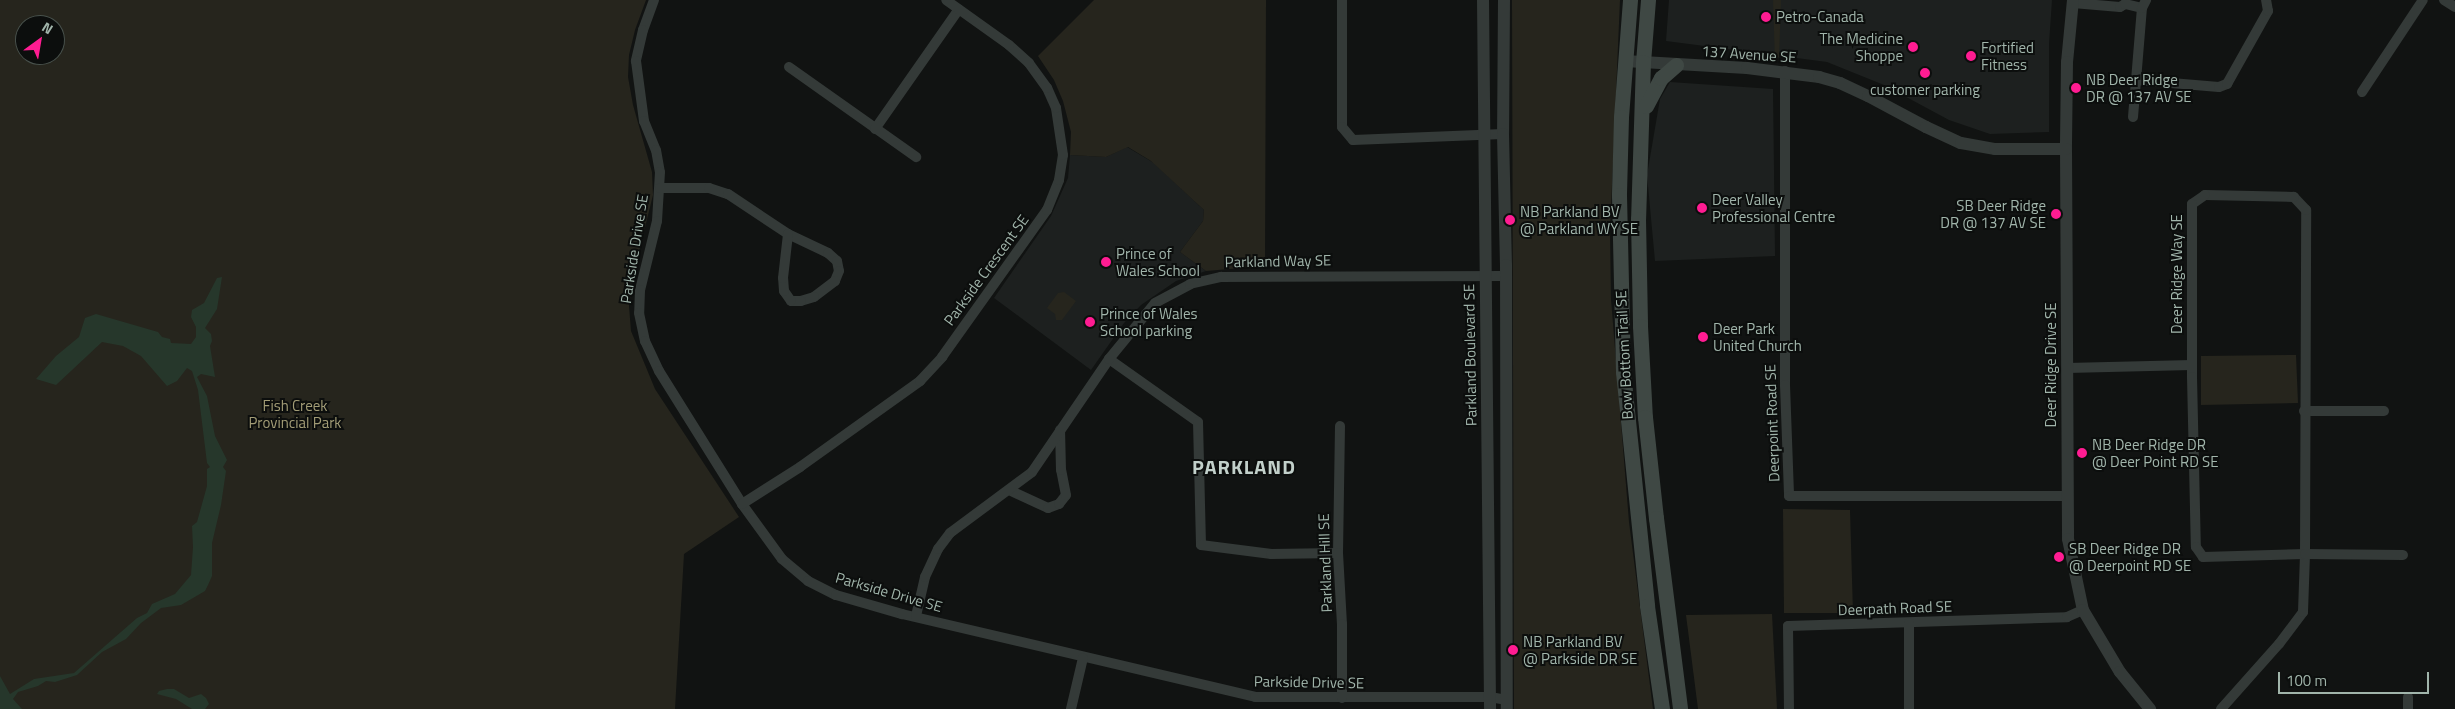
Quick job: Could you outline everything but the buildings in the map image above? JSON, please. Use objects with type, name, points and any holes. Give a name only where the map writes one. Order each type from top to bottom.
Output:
[{"type":"main road","name":"Bow Bottom Trail SE","points":[[1630,0],[1625,61],[1619,195],[1623,372],[1647,606],[1662,709]]},
{"type":"main road","name":"Bow Bottom Trail SE","points":[[1648,0],[1643,62],[1643,114],[1638,219],[1640,326],[1645,417],[1680,709]]},
{"type":"main road","points":[[1643,114],[1653,88],[1676,65]]},
{"type":"street","name":"Parkside Drive SE","points":[[654,0],[642,30],[636,61],[644,121],[656,150],[660,172],[656,221],[640,290],[639,313],[645,341],[659,371],[742,504],[782,558],[808,581],[836,595],[916,616],[1084,658],[1255,697],[1507,704]]},
{"type":"street","name":"Parkside Crescent SE","points":[[742,504],[800,467],[920,381],[942,357],[1047,210],[1059,180],[1064,155],[1056,108],[1047,88],[1029,63],[1009,45],[946,0]]},
{"type":"street","points":[[1342,0],[1342,127],[1353,140],[1503,134]]},
{"type":"street","name":"Parkland Boulevard SE","points":[[1483,0],[1490,703]]},
{"type":"street","points":[[1504,0],[1503,134],[1507,704]]},
{"type":"street","points":[[2136,80],[2219,87],[2227,84],[2268,12],[2266,0]]},
{"type":"street","points":[[2362,92],[2423,0]]},
{"type":"street","points":[[2444,0],[2455,7]]},
{"type":"street","points":[[2073,1],[2120,7],[2124,2],[2144,4],[2133,118]]},
{"type":"street","name":"Deer Ridge Drive SE","points":[[2073,1],[2067,62],[2066,149],[2068,539],[2083,610],[2120,672],[2150,709]]},
{"type":"street","points":[[876,129],[959,9]]},
{"type":"street","name":"137 Avenue SE","points":[[1625,61],[1785,71],[1840,83],[1926,128],[1961,143],[1995,149],[2066,149]]},
{"type":"street","points":[[789,67],[916,157]]},
{"type":"street","name":"Deerpoint Road SE","points":[[1785,71],[1785,385],[1789,496],[2068,496]]},
{"type":"street","points":[[660,188],[709,188],[728,194],[788,234],[828,253],[837,261],[839,271],[835,281],[814,297],[801,301],[791,301],[784,291],[783,278],[788,234]]},
{"type":"street","name":"Deer Ridge Way SE","points":[[2221,709],[2279,644],[2302,612],[2304,554],[2306,210],[2294,197],[2205,195],[2192,204],[2192,365],[2196,547],[2204,557],[2304,554]]},
{"type":"street","name":"Parkland Way SE","points":[[916,616],[925,577],[938,549],[950,533],[1032,472],[1109,359],[1155,303],[1190,284],[1204,280],[1241,276],[1505,276]]},
{"type":"street","points":[[1109,359],[1198,422],[1201,545],[1270,554],[1338,554]]},
{"type":"street","points":[[2067,368],[2192,365]]},
{"type":"street","points":[[2304,411],[2384,411]]},
{"type":"street","name":"Parkland Hill SE","points":[[1340,426],[1338,554],[1342,624],[1342,698]]},
{"type":"street","points":[[1009,490],[1048,508],[1058,504],[1066,495],[1061,470],[1060,430]]},
{"type":"street","points":[[2304,554],[2403,555]]},
{"type":"street","name":"Deerpath Road SE","points":[[1789,709],[1788,626],[2067,617],[2083,610]]},
{"type":"street","points":[[1909,709],[1910,623]]},
{"type":"street","points":[[1071,709],[1084,658]]},
{"type":"street","points":[[2408,698],[2408,709]]},
{"type":"shaded area","points":[[1669,0],[2052,0],[2049,44],[2049,132],[1990,134],[1949,120],[1884,85],[1827,62],[1666,41]]},
{"type":"shaded area","points":[[1670,82],[1773,89],[1775,256],[1655,261],[1647,175],[1660,99]]},
{"type":"shaded area","name":"Prince of Wales School","points":[[1127,147],[1154,163],[1204,210],[1203,221],[1180,252],[1206,271],[1176,281],[1141,305],[1124,323],[1091,370],[994,298],[1051,216],[1068,178],[1070,155],[1106,157]]},
{"type":"shaded area","points":[[222,277],[217,309],[205,328],[211,334],[212,341],[210,346],[215,377],[201,374],[197,377],[207,396],[215,436],[227,460],[223,467],[226,471],[221,505],[212,543],[212,576],[205,591],[181,605],[161,608],[141,623],[126,639],[102,652],[77,675],[55,682],[46,681],[38,686],[18,692],[13,699],[22,709],[0,709],[0,676],[10,694],[34,679],[74,673],[137,618],[147,613],[152,604],[175,594],[191,575],[192,526],[197,522],[207,486],[207,469],[210,467],[207,463],[198,390],[192,371],[187,368],[177,381],[167,386],[141,356],[123,346],[102,342],[56,385],[36,379],[56,356],[79,337],[85,318],[96,314],[158,332],[162,337],[170,339],[171,343],[191,344],[196,337],[196,327],[191,317],[192,310],[204,303],[217,278]]},
{"type":"shaded area","points":[[174,689],[189,698],[201,694],[209,704],[205,709],[192,709],[176,699],[157,694],[159,691]]},
{"type":"green space","name":"Fish Creek Provincial Park","points":[[0,0],[646,0],[635,30],[629,55],[628,77],[633,105],[652,172],[653,195],[634,272],[629,306],[631,331],[655,389],[739,517],[684,554],[675,709],[0,709]]},
{"type":"green space","points":[[1094,0],[1266,0],[1265,266],[1206,271],[1180,252],[1203,221],[1204,210],[1151,161],[1128,147],[1106,157],[1070,155],[1071,132],[1063,101],[1054,80],[1038,56]]},
{"type":"green space","points":[[1512,0],[1620,0],[1610,231],[1611,299],[1629,522],[1653,709],[1514,709]]},
{"type":"green space","points":[[1773,0],[1781,0],[1779,57],[1775,61]]},
{"type":"green space","points":[[1064,292],[1076,301],[1062,320],[1056,320],[1055,314],[1047,308],[1058,293]]},
{"type":"green space","points":[[2296,355],[2298,403],[2201,405],[2201,356]]},
{"type":"green space","points":[[1783,509],[1850,510],[1853,613],[1784,613]]},
{"type":"green space","points":[[1772,614],[1777,709],[1698,709],[1686,615]]},
{"type":"place","name":"Petro-Canada","points":[[1766,17]]},
{"type":"place","name":"The Medicine Shoppe","points":[[1913,47]]},
{"type":"place","name":"Fortified Fitness","points":[[1971,56]]},
{"type":"place","name":"customer parking","points":[[1925,73]]},
{"type":"place","name":"NB Deer Ridge DR @ 137 AV SE","points":[[2076,88]]},
{"type":"place","name":"Deer Valley Professional Centre","points":[[1702,208]]},
{"type":"place","name":"SB Deer Ridge DR @ 137 AV SE","points":[[2056,214]]},
{"type":"place","name":"NB Parkland BV @ Parkland WY SE","points":[[1510,220]]},
{"type":"place","name":"Prince of Wales School","points":[[1106,262]]},
{"type":"place","name":"Prince of Wales School parking","points":[[1090,322]]},
{"type":"place","name":"Deer Park United Church","points":[[1703,337]]},
{"type":"place","name":"NB Deer Ridge DR @ Deer Point RD SE","points":[[2082,453]]},
{"type":"place","name":"SB Deer Ridge DR @ Deerpoint RD SE","points":[[2059,557]]},
{"type":"place","name":"NB Parkland BV @ Parkside DR SE","points":[[1513,650]]},
{"type":"district","name":"PARKLAND","points":[[1244,466]]}]
